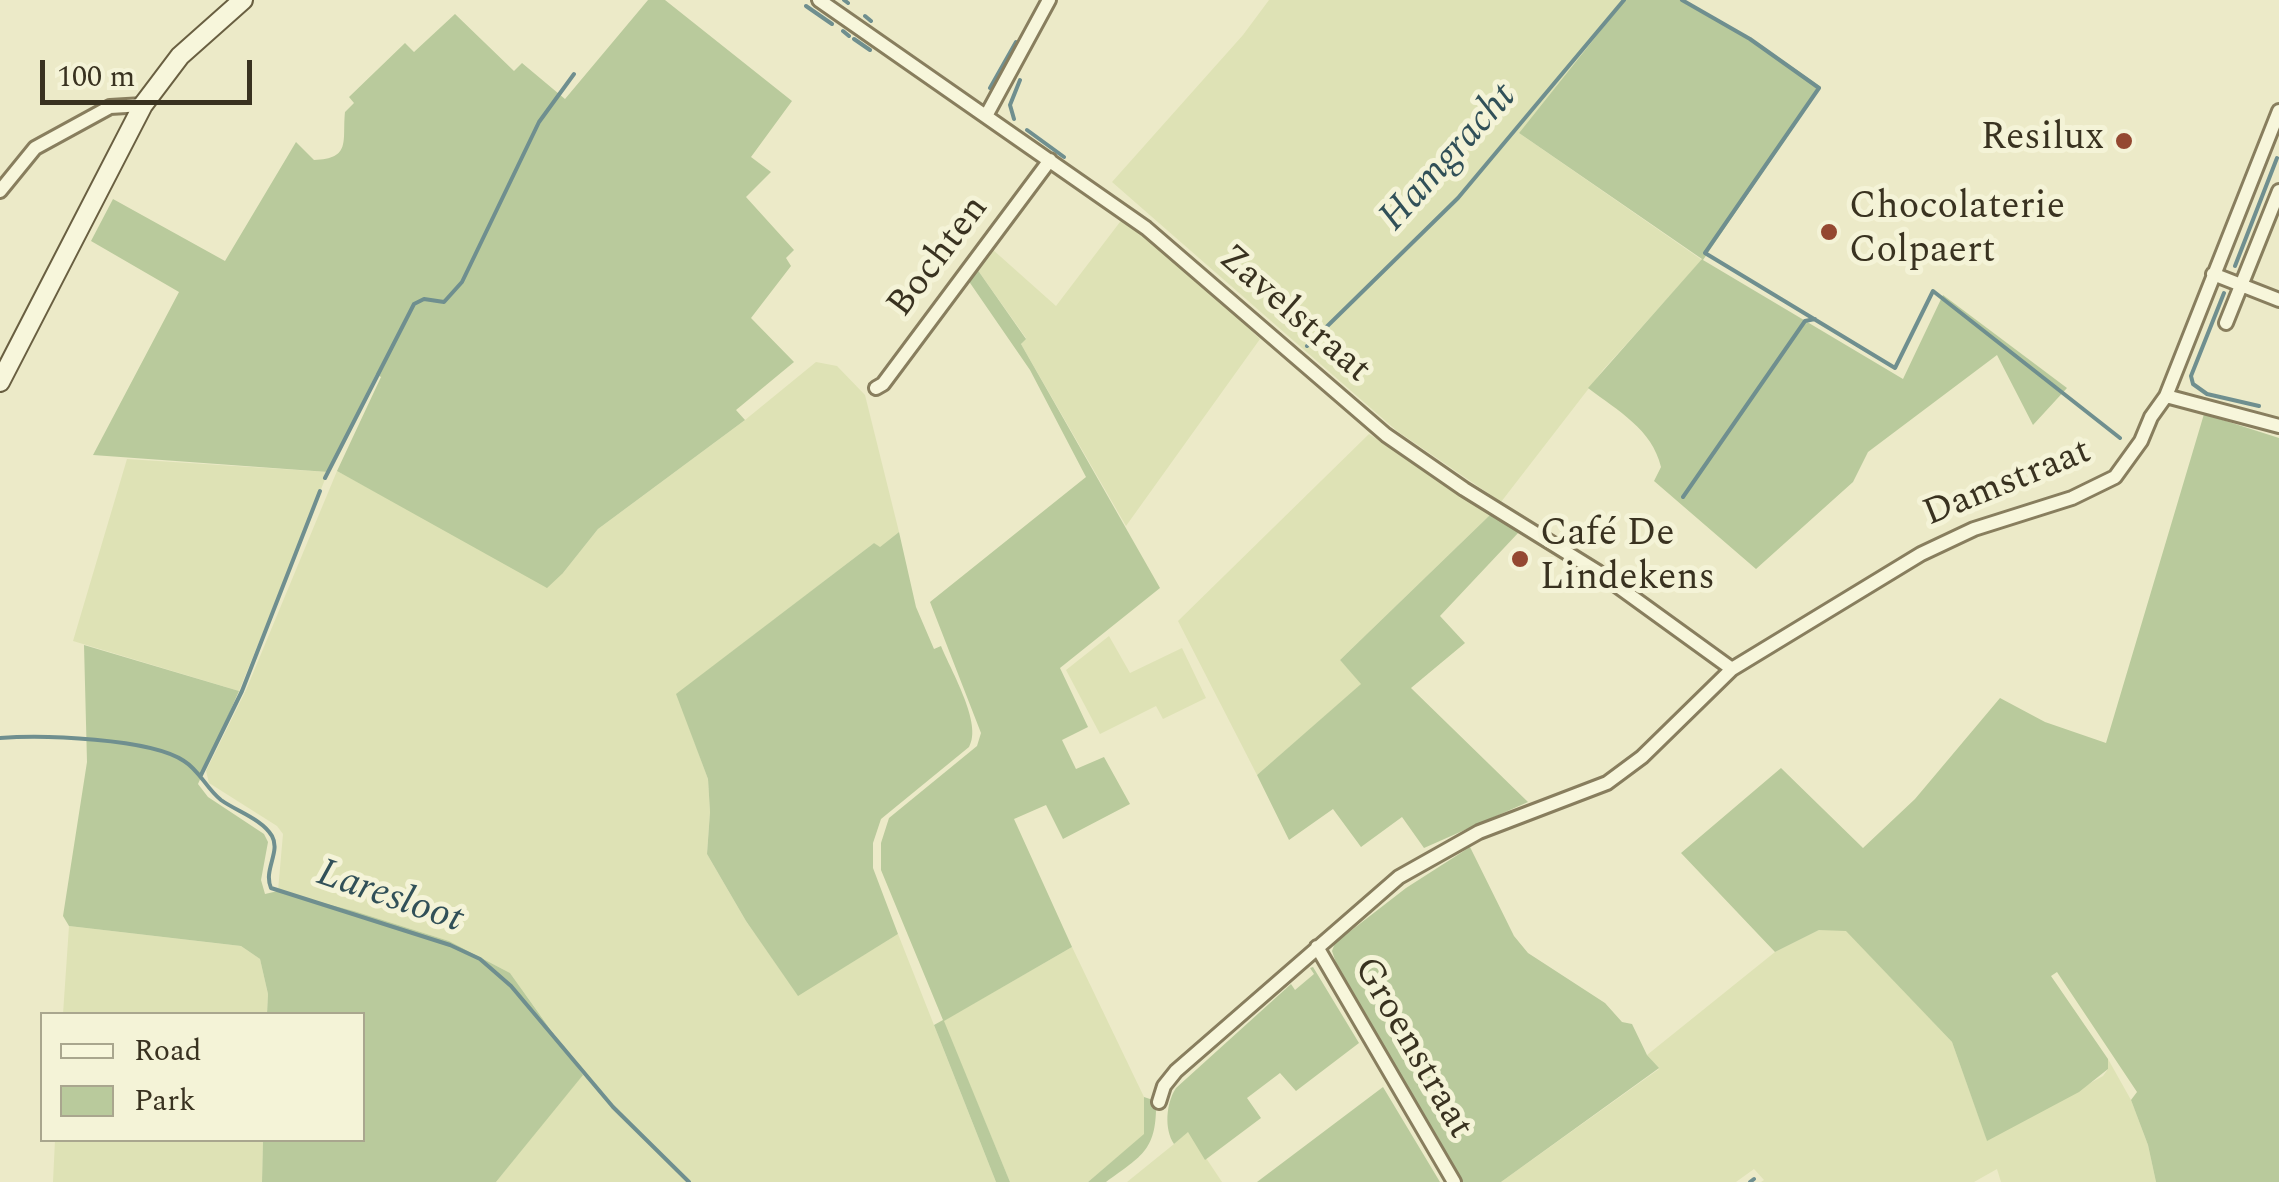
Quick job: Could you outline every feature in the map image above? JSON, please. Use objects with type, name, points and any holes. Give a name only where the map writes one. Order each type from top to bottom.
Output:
[{"type":"street","points":[[0,382],[142,104],[180,56],[244,0]]},
{"type":"street","name":"Zavelstraat","points":[[819,0],[1146,228],[1386,436],[1598,572],[1732,669]]},
{"type":"street","points":[[986,116],[1049,0]]},
{"type":"street","points":[[0,191],[35,148],[110,107],[142,104]]},
{"type":"street","name":"Damstraat","points":[[1160,1102],[1164,1086],[1176,1071],[1374,896],[1437,853],[1479,832],[1594,790],[1624,772],[1732,669],[1947,540],[2072,498],[2115,477],[2166,396],[2213,274],[2274,139],[2279,111]]},
{"type":"street","name":"Bochten","points":[[876,388],[884,384],[1050,160]]},
{"type":"street","points":[[2226,323],[2279,190]]},
{"type":"street","points":[[2213,274],[2279,300]]},
{"type":"street","points":[[2166,396],[2279,426]]},
{"type":"street","name":"Groenstraat","points":[[1316,946],[1454,1182]]},
{"type":"green space","points":[[648,0],[665,0],[792,101],[751,157],[771,172],[746,197],[794,250],[786,258],[791,266],[751,318],[794,362],[736,410],[745,420],[598,529],[547,588],[337,471],[381,377],[376,374],[328,472],[93,455],[179,292],[91,241],[113,199],[225,261],[296,142],[314,160],[340,152],[345,112],[354,103],[349,97],[405,43],[414,52],[455,14],[514,71],[522,63],[565,99]]},
{"type":"green space","points":[[1269,0],[1625,0],[1519,133],[1702,260],[1603,370],[1501,502],[1397,431],[1112,182],[1243,35]]},
{"type":"green space","points":[[1625,0],[1684,0],[1761,45],[1821,87],[1703,260],[1903,379],[1943,295],[2067,388],[2033,425],[1997,355],[1868,452],[1853,482],[1756,569],[1654,481],[1661,467],[1650,442],[1632,422],[1588,388],[1702,259],[1519,133]]},
{"type":"green space","points":[[1123,218],[1260,339],[1126,526],[1021,344],[1026,338],[977,269],[992,249],[1056,306]]},
{"type":"green space","points":[[977,269],[1026,339],[1021,344],[1160,588],[1060,668],[1088,727],[1062,740],[1076,769],[1104,757],[1130,804],[1063,839],[1046,805],[1014,819],[1072,947],[944,1021],[1010,1182],[996,1182],[934,1025],[943,1020],[881,870],[881,843],[889,818],[977,746],[981,733],[930,602],[1086,477],[1030,370],[968,280]]},
{"type":"green space","points":[[816,362],[837,366],[865,395],[899,532],[879,548],[874,543],[677,694],[708,779],[707,854],[746,921],[798,995],[898,934],[996,1182],[496,1182],[583,1074],[510,973],[449,941],[278,891],[283,834],[277,826],[209,783],[206,771],[246,690],[337,471],[385,497],[563,573],[598,529]]},
{"type":"green space","points":[[2204,414],[2279,438],[2279,1182],[2156,1182],[2148,1145],[2131,1100],[2137,1092],[2057,972],[2051,976],[2108,1059],[2108,1069],[2079,1092],[1987,1141],[1952,1042],[1846,931],[1819,930],[1775,952],[1681,853],[1781,768],[1863,848],[1915,799],[2000,698],[2045,722],[2106,743]]},
{"type":"green space","points":[[1369,434],[1491,514],[1340,660],[1362,684],[1257,775],[1178,621]]},
{"type":"green space","points":[[127,459],[328,472],[239,691],[73,641]]},
{"type":"green space","points":[[1491,514],[1519,532],[1440,616],[1465,643],[1411,688],[1528,802],[1424,848],[1402,817],[1361,847],[1333,809],[1289,840],[1257,775],[1361,684],[1340,660]]},
{"type":"green space","points":[[899,532],[916,607],[934,649],[941,646],[958,683],[969,712],[972,737],[969,747],[881,819],[873,843],[873,868],[898,934],[798,996],[746,921],[707,854],[708,779],[676,694],[874,543],[880,547]]},
{"type":"green space","points":[[1109,636],[1130,673],[1182,648],[1206,698],[1163,719],[1156,706],[1100,734],[1066,670]]},
{"type":"green space","points":[[84,645],[239,691],[198,784],[208,797],[264,834],[268,842],[261,880],[265,894],[278,891],[449,941],[510,973],[583,1075],[496,1182],[262,1182],[263,1142],[365,1142],[365,1012],[267,1012],[268,994],[260,959],[241,946],[69,926],[63,916],[87,762]]},
{"type":"green space","points":[[1470,847],[1514,936],[1528,953],[1605,1003],[1622,1022],[1632,1024],[1647,1055],[1659,1068],[1501,1182],[1461,1182],[1391,1064],[1338,969],[1332,951],[1335,943],[1406,888]]},
{"type":"green space","points":[[69,926],[241,946],[260,959],[268,994],[267,1012],[63,1012]]},
{"type":"green space","points":[[1819,930],[1846,930],[1952,1042],[1987,1140],[2103,1076],[2108,1059],[2131,1100],[2148,1145],[2156,1182],[2001,1182],[1997,1169],[1974,1182],[1761,1182],[1764,1180],[1754,1169],[1736,1182],[1501,1182],[1659,1069],[1647,1055],[1775,952]]},
{"type":"green space","points":[[1072,947],[1144,1097],[1144,1135],[1088,1182],[1010,1182],[943,1021]]},
{"type":"green space","points":[[1313,967],[1359,1043],[1296,1091],[1280,1073],[1247,1098],[1261,1118],[1205,1160],[1188,1132],[1174,1144],[1168,1116],[1176,1088],[1291,984],[1295,990],[1314,974],[1310,968]]},
{"type":"green space","points":[[1383,1087],[1440,1182],[1257,1182]]},
{"type":"green space","points":[[1144,1097],[1156,1101],[1154,1131],[1145,1150],[1106,1182],[1088,1182],[1144,1134]]},
{"type":"green space","points":[[1188,1131],[1222,1182],[1127,1182],[1174,1144]]},
{"type":"green space","points":[[55,1142],[263,1142],[262,1182],[53,1182]]},
{"type":"waterway","points":[[844,0],[848,3]]},
{"type":"waterway","name":"Hamgracht","points":[[1307,346],[1458,198],[1624,0]]},
{"type":"waterway","name":"Hamgracht","points":[[1682,0],[1750,39],[1819,88],[1705,253],[1895,368],[1933,291],[2120,438]]},
{"type":"waterway","points":[[806,6],[832,24]]},
{"type":"waterway","points":[[865,16],[871,21]]},
{"type":"waterway","points":[[843,31],[849,36]]},
{"type":"waterway","points":[[854,39],[870,50]]},
{"type":"waterway","points":[[990,88],[1016,42]]},
{"type":"waterway","points":[[325,478],[414,304],[424,299],[444,302],[462,282],[539,122],[574,74]]},
{"type":"waterway","points":[[1014,119],[1010,105],[1020,80]]},
{"type":"waterway","points":[[1027,130],[1064,157]]},
{"type":"waterway","name":"Hamgracht","points":[[2235,266],[2277,158]]},
{"type":"waterway","name":"Hamgracht","points":[[2224,293],[2191,376],[2193,384],[2207,394],[2259,406]]},
{"type":"waterway","points":[[1683,497],[1805,321],[1815,319]]},
{"type":"waterway","points":[[201,775],[242,691],[320,491]]},
{"type":"waterway","name":"Laresloot","points":[[0,738],[122,743],[168,753],[184,761],[221,800],[268,830],[275,848],[269,875],[271,888],[450,945],[480,959],[511,986],[613,1107],[689,1182]]},
{"type":"waterway","points":[[1750,1182],[1754,1179]]},
{"type":"place","name":"Resilux","points":[[2124,141]]},
{"type":"place","name":"Chocolaterie Colpaert","points":[[1829,232]]},
{"type":"place","name":"Café De Lindekens","points":[[1520,559]]}]
